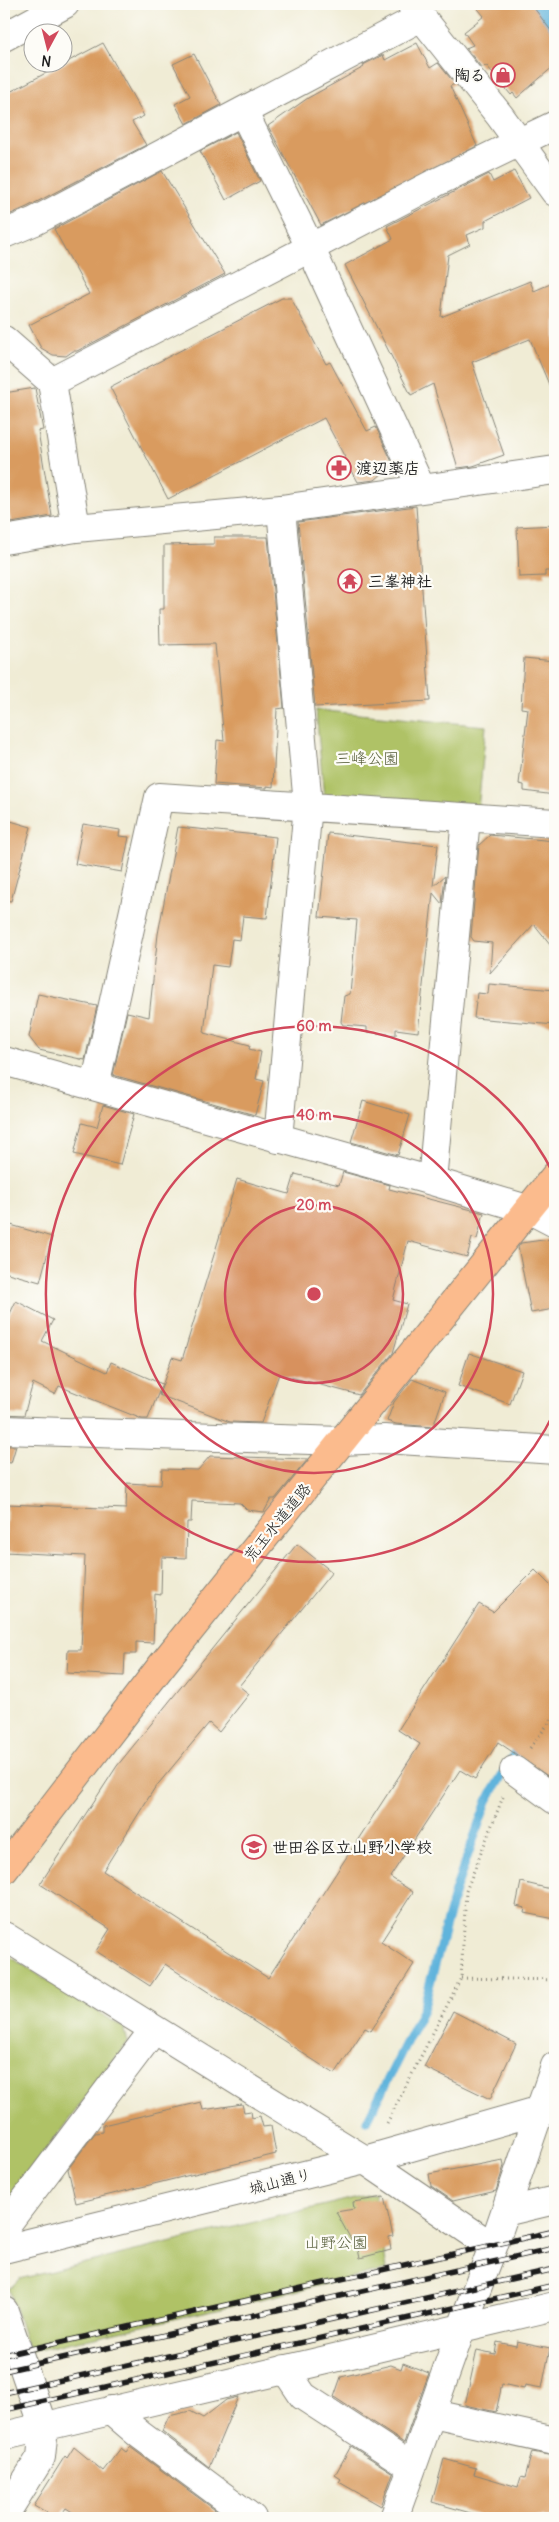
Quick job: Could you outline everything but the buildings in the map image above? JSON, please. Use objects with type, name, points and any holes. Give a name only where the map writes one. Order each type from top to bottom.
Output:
[{"type":"main road","name":"荒玉水道道路","points":[[4,1870],[162,1665],[530,1210],[555,1176]]},
{"type":"street","points":[[4,37],[65,4]]},
{"type":"street","points":[[4,234],[35,221],[243,112],[416,10],[519,142],[555,192]]},
{"type":"street","points":[[243,112],[310,247],[421,488]]},
{"type":"street","points":[[52,382],[435,182],[555,125]]},
{"type":"street","points":[[4,340],[52,382],[76,528]]},
{"type":"street","points":[[4,540],[76,528],[282,509],[555,470]]},
{"type":"street","points":[[278,1139],[308,805],[282,509]]},
{"type":"street","points":[[95,1086],[159,797],[308,805],[555,823]]},
{"type":"street","points":[[432,1181],[466,818]]},
{"type":"street","points":[[4,1061],[432,1181],[530,1210],[555,1222]]},
{"type":"street","points":[[4,1430],[342,1441],[384,1439],[555,1450]]},
{"type":"street","points":[[514,1770],[555,1800]]},
{"type":"street","points":[[4,1936],[154,2031],[365,2160],[493,2247]]},
{"type":"street","points":[[4,2228],[154,2031]]},
{"type":"street","points":[[394,2518],[505,2212],[548,2108],[555,2066]]},
{"type":"street","name":"城山通り","points":[[4,2249],[365,2160],[548,2108]]},
{"type":"street","points":[[505,2212],[555,2200]]},
{"type":"street","points":[[4,2436],[555,2306]]},
{"type":"street","points":[[4,2311],[44,2427],[41,2457],[4,2516]]},
{"type":"street","points":[[284,2369],[303,2396],[412,2468]]},
{"type":"street","points":[[111,2410],[139,2434],[252,2518]]},
{"type":"street","points":[[432,2414],[555,2441]]},
{"type":"path","points":[[365,2160],[394,2111],[461,1978],[466,1890],[514,1770],[555,1716]]},
{"type":"path","points":[[461,1978],[555,1980]]},
{"type":"green space","name":"三峰公園","points":[[316,710],[486,726],[478,810],[324,798]]},
{"type":"green space","points":[[4,1953],[124,2028],[128,2042],[4,2205]]},
{"type":"green space","name":"山野公園","points":[[375,2193],[387,2270],[29,2352],[9,2289],[19,2279]]},
{"type":"waterway","points":[[543,4],[555,20]]},
{"type":"waterway","points":[[367,2121],[423,2009],[455,1891],[487,1801],[521,1743]]},
{"type":"railway","points":[[4,2355],[555,2231]]},
{"type":"railway","points":[[4,2371],[555,2248]]},
{"type":"railway","points":[[4,2393],[555,2269]]},
{"type":"railway","points":[[4,2410],[555,2285]]},
{"type":"place","name":"陶る","points":[[503,75]]},
{"type":"place","name":"渡辺薬店","points":[[339,468]]},
{"type":"place","name":"三峯神社","points":[[350,581]]},
{"type":"place","name":"世田谷区立山野小学校","points":[[254,1847]]}]
